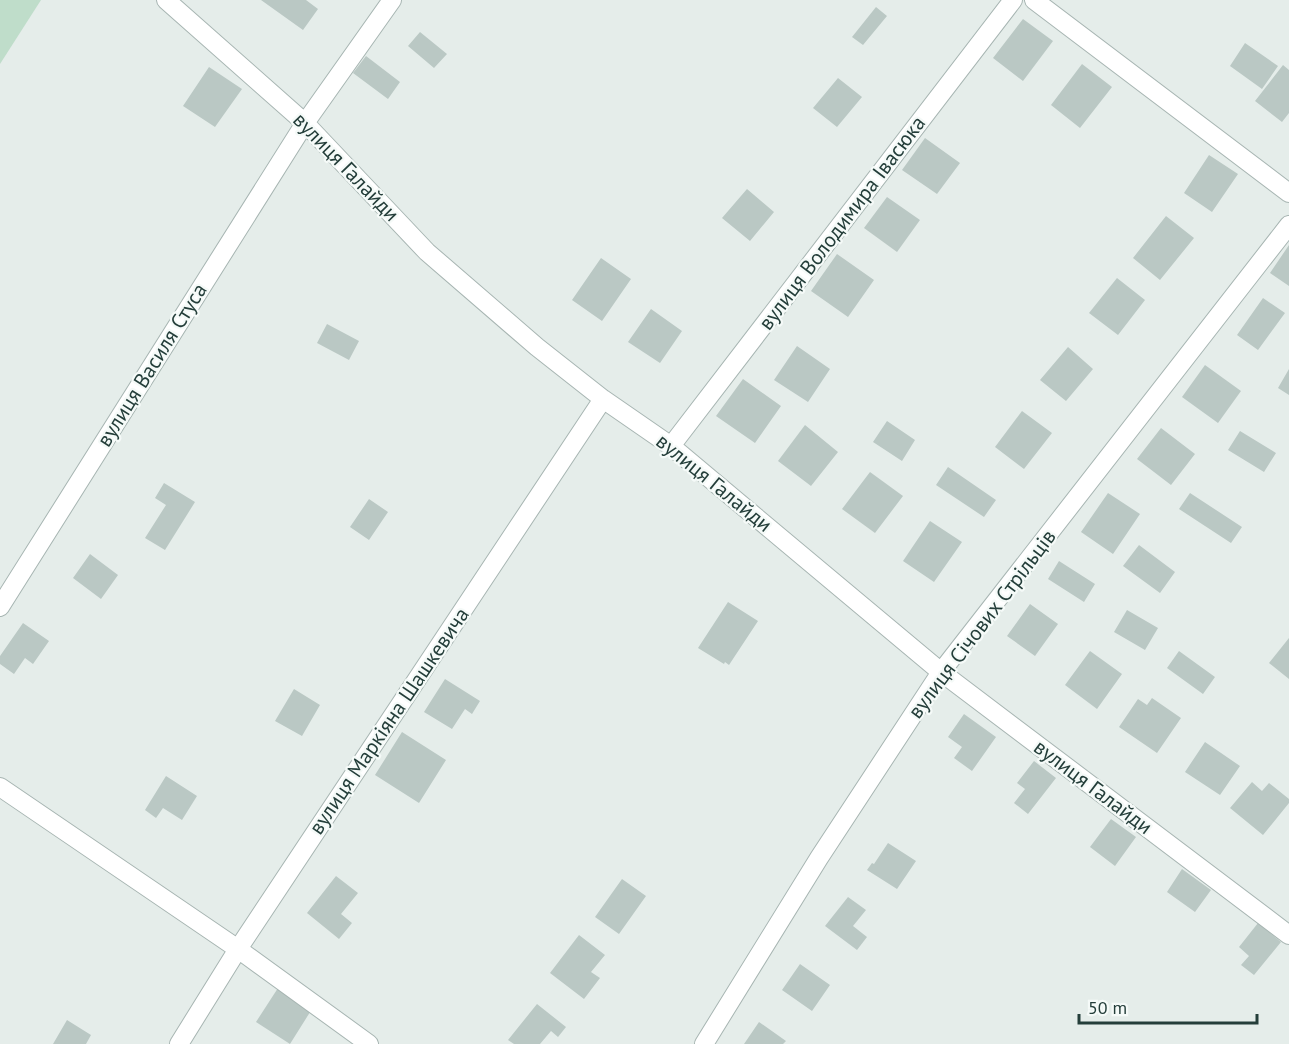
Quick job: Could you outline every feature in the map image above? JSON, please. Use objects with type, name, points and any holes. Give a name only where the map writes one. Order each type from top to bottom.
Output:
[{"type":"street","name":"вулиця Галайди","points":[[166,0],[305,123],[427,252],[537,347],[603,399],[671,446],[941,672],[1289,935]]},
{"type":"street","name":"вулиця Василя Стуса","points":[[0,607],[305,123],[392,0]]},
{"type":"street","name":"вулиця Володимира Івасюка","points":[[671,446],[1013,0]]},
{"type":"street","points":[[1034,0],[1289,193]]},
{"type":"street","name":"вулиця Січових Стрільців","points":[[704,1044],[826,848],[941,672],[1289,225]]},
{"type":"street","name":"вулиця Маркіяна Шашкевича","points":[[179,1044],[238,949],[603,399]]},
{"type":"street","points":[[0,787],[238,949],[369,1044]]},
{"type":"green space","points":[[0,0],[41,0],[0,64]]},
{"type":"building","points":[[261,0],[306,0],[318,9],[303,30]]},
{"type":"building","points":[[876,7],[887,16],[863,45],[852,37]]},
{"type":"building","points":[[1023,19],[1053,41],[1023,81],[993,58]]},
{"type":"building","points":[[420,32],[447,54],[434,68],[408,46]]},
{"type":"building","points":[[1245,43],[1278,66],[1262,89],[1230,66]]},
{"type":"building","points":[[366,56],[400,82],[388,99],[353,73]]},
{"type":"building","points":[[1082,64],[1112,87],[1080,128],[1051,105]]},
{"type":"building","points":[[1283,65],[1289,70],[1289,113],[1282,122],[1255,101]]},
{"type":"building","points":[[209,67],[242,89],[215,127],[183,106]]},
{"type":"building","points":[[838,78],[862,97],[837,127],[813,108]]},
{"type":"building","points":[[925,138],[960,163],[937,194],[902,170]]},
{"type":"building","points":[[1209,155],[1238,174],[1212,212],[1184,193]]},
{"type":"building","points":[[747,189],[774,212],[750,241],[722,218]]},
{"type":"building","points":[[887,197],[920,220],[897,252],[864,228]]},
{"type":"building","points":[[1166,216],[1194,238],[1160,280],[1133,258]]},
{"type":"building","points":[[1289,245],[1289,286],[1270,273]]},
{"type":"building","points":[[837,254],[874,280],[848,317],[811,291]]},
{"type":"building","points":[[601,258],[631,279],[602,321],[572,300]]},
{"type":"building","points":[[1117,278],[1145,300],[1118,335],[1089,313]]},
{"type":"building","points":[[1263,298],[1285,313],[1258,350],[1237,335]]},
{"type":"building","points":[[651,309],[682,331],[660,363],[628,342]]},
{"type":"building","points":[[327,324],[359,341],[349,360],[317,343]]},
{"type":"building","points":[[797,346],[830,369],[808,402],[774,380]]},
{"type":"building","points":[[1068,347],[1093,369],[1066,401],[1040,380]]},
{"type":"building","points":[[1205,365],[1241,391],[1218,423],[1182,397]]},
{"type":"building","points":[[1289,369],[1289,395],[1278,388]]},
{"type":"building","points":[[743,379],[781,406],[755,443],[716,416]]},
{"type":"building","points":[[1022,411],[1052,433],[1024,469],[995,447]]},
{"type":"building","points":[[887,421],[915,440],[902,461],[873,442]]},
{"type":"building","points":[[805,425],[838,452],[811,486],[778,461]]},
{"type":"building","points":[[1161,428],[1195,454],[1171,485],[1137,459]]},
{"type":"building","points":[[1240,431],[1276,453],[1264,472],[1228,450]]},
{"type":"building","points":[[948,467],[996,500],[984,517],[936,485]]},
{"type":"building","points":[[870,472],[903,496],[875,533],[842,509]]},
{"type":"building","points":[[164,483],[195,502],[165,550],[145,538],[166,505],[155,498]]},
{"type":"building","points":[[1108,493],[1140,514],[1113,554],[1081,532]]},
{"type":"building","points":[[1190,493],[1242,527],[1231,543],[1179,509]]},
{"type":"building","points":[[369,499],[388,512],[369,540],[350,527]]},
{"type":"building","points":[[930,521],[962,542],[934,582],[903,561]]},
{"type":"building","points":[[1139,545],[1175,572],[1160,593],[1123,566]]},
{"type":"building","points":[[90,554],[118,575],[101,599],[73,578]]},
{"type":"building","points":[[1059,561],[1095,584],[1084,602],[1048,579]]},
{"type":"building","points":[[728,602],[758,621],[729,665],[698,648]]},
{"type":"building","points":[[1030,604],[1058,624],[1035,656],[1007,636]]},
{"type":"building","points":[[1127,610],[1158,628],[1145,650],[1114,632]]},
{"type":"building","points":[[23,623],[49,641],[33,664],[25,658],[14,674],[0,664],[0,656]]},
{"type":"building","points":[[1289,638],[1289,679],[1269,663]]},
{"type":"building","points":[[1090,651],[1122,674],[1097,709],[1065,685]]},
{"type":"building","points":[[1179,651],[1215,677],[1203,694],[1167,668]]},
{"type":"building","points":[[445,679],[480,701],[472,714],[465,709],[452,729],[424,712]]},
{"type":"building","points":[[294,689],[320,705],[302,736],[275,721]]},
{"type":"building","points":[[1152,698],[1181,718],[1157,753],[1119,727],[1138,699],[1147,705]]},
{"type":"building","points":[[964,714],[996,737],[972,771],[954,758],[962,747],[948,737]]},
{"type":"building","points":[[402,732],[446,760],[419,803],[375,775]]},
{"type":"building","points":[[1205,742],[1240,766],[1220,795],[1185,772]]},
{"type":"building","points":[[1034,761],[1056,778],[1028,814],[1014,803],[1025,789],[1017,783]]},
{"type":"building","points":[[166,776],[197,796],[182,820],[163,808],[156,818],[145,810]]},
{"type":"building","points":[[1252,782],[1262,791],[1269,783],[1289,799],[1289,803],[1263,835],[1230,808]]},
{"type":"building","points":[[1111,819],[1136,837],[1115,866],[1090,847]]},
{"type":"building","points":[[888,843],[916,861],[897,889],[867,870],[872,863],[874,864]]},
{"type":"building","points":[[1182,869],[1211,890],[1195,912],[1167,892]]},
{"type":"building","points":[[336,876],[358,893],[341,914],[352,923],[339,939],[307,913]]},
{"type":"building","points":[[622,879],[646,896],[619,934],[595,917]]},
{"type":"building","points":[[848,897],[866,910],[853,926],[867,937],[857,950],[825,926]]},
{"type":"building","points":[[1258,923],[1281,942],[1254,975],[1241,965],[1249,956],[1239,947]]},
{"type":"building","points":[[579,935],[605,955],[591,972],[600,978],[584,999],[550,973]]},
{"type":"building","points":[[800,964],[830,985],[812,1011],[782,990]]},
{"type":"building","points":[[278,988],[312,1009],[290,1044],[256,1022]]},
{"type":"building","points":[[537,1004],[566,1027],[558,1037],[551,1031],[540,1044],[514,1044],[508,1040]]},
{"type":"building","points":[[67,1020],[91,1035],[86,1044],[53,1044]]},
{"type":"building","points":[[759,1022],[786,1041],[783,1044],[744,1044]]}]
